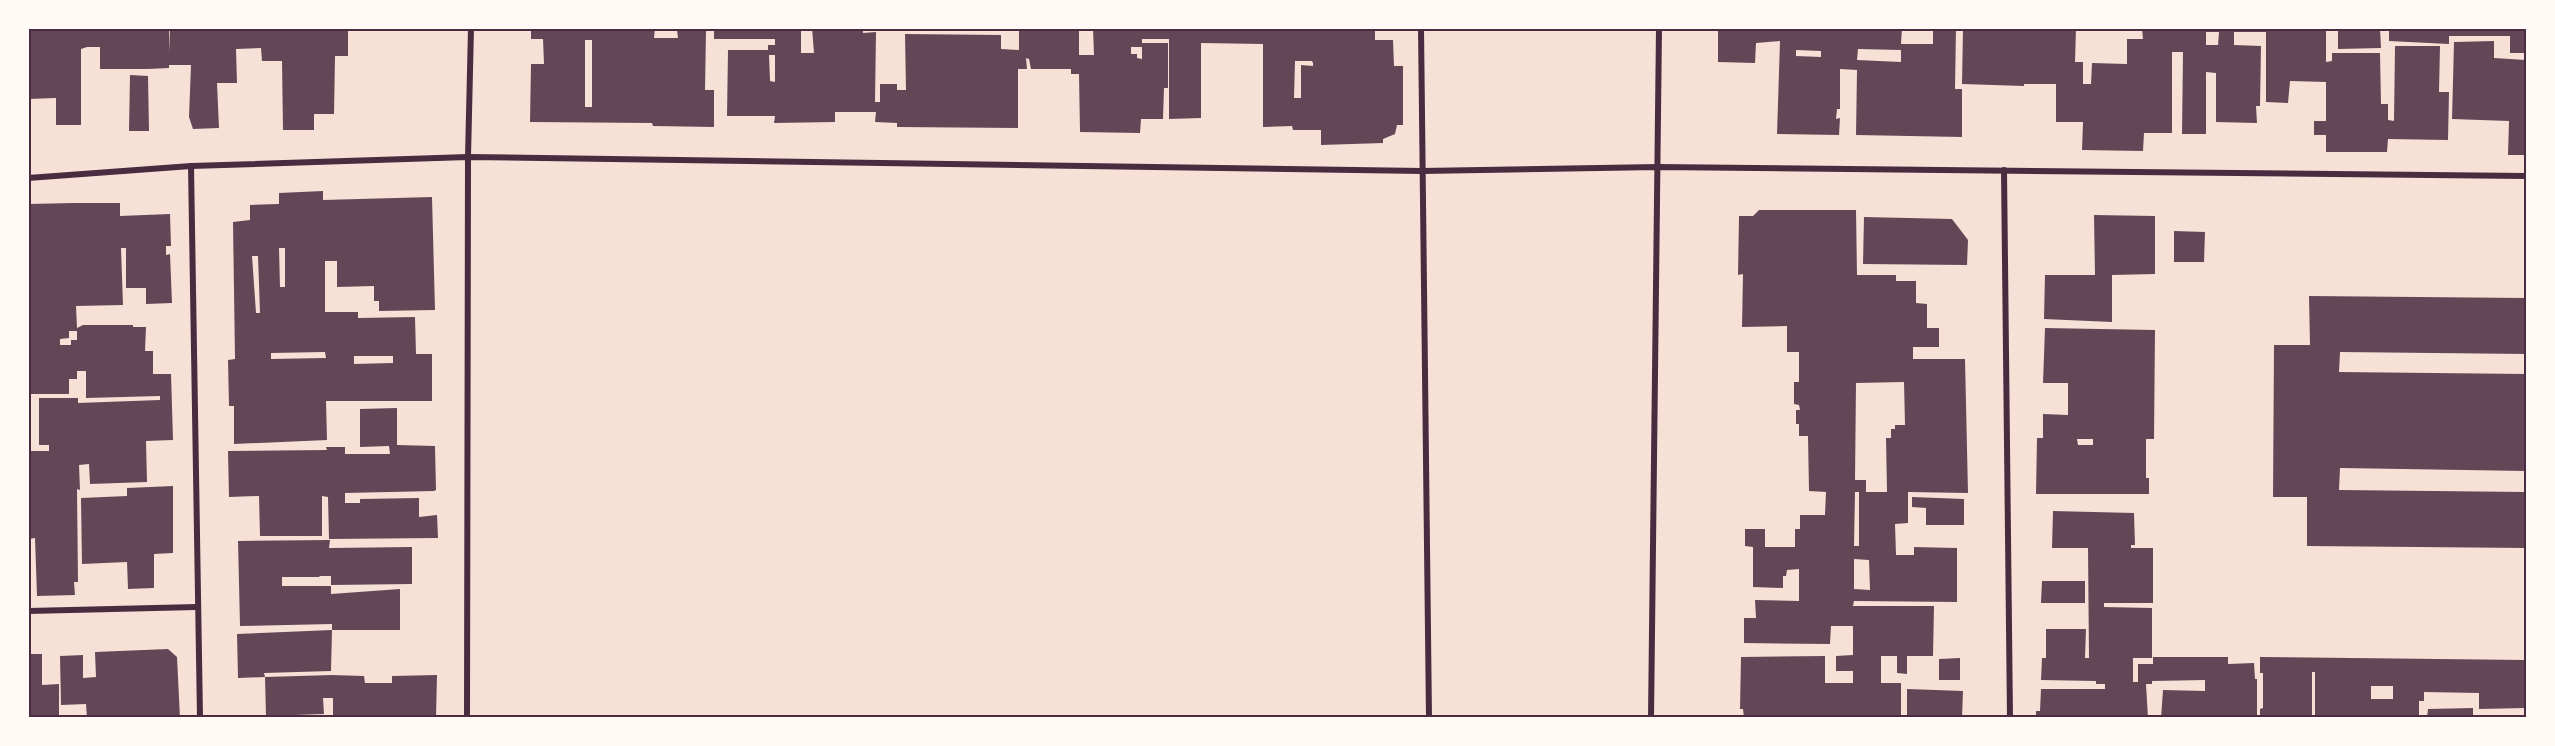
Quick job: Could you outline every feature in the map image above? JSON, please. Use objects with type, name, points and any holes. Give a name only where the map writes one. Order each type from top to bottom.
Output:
[{"type":"street","points":[[467,717],[468,157],[471,28]]},
{"type":"street","points":[[1420,28],[1429,717]]},
{"type":"street","points":[[1651,717],[1659,28]]},
{"type":"street","points":[[28,178],[192,166],[468,157],[1422,171],[1659,167],[2526,176]]},
{"type":"street","points":[[192,166],[200,717]]},
{"type":"street","points":[[2004,170],[2010,717]]},
{"type":"street","points":[[28,611],[197,608]]},
{"type":"building","points":[[28,28],[169,28],[169,53],[170,28],[348,28],[348,56],[335,56],[334,114],[314,114],[314,130],[283,130],[282,61],[262,61],[261,48],[236,49],[237,83],[217,83],[219,128],[193,129],[189,117],[191,65],[169,65],[169,68],[148,69],[100,69],[100,47],[87,47],[81,49],[81,125],[56,125],[56,98],[28,99]]},
{"type":"building","points":[[531,28],[655,28],[654,38],[678,38],[677,30],[706,31],[705,90],[714,90],[714,127],[653,126],[652,123],[530,122],[531,64],[544,64],[543,39],[531,39]],"holes":[[[585,40],[592,40],[592,107],[585,107]]]},
{"type":"building","points":[[714,28],[801,28],[801,53],[814,53],[812,28],[863,28],[863,33],[876,32],[875,102],[880,102],[880,84],[897,84],[897,90],[906,90],[905,34],[1001,35],[1001,49],[1019,50],[1019,28],[1079,28],[1079,55],[1094,55],[1093,28],[1375,28],[1375,40],[1393,40],[1394,66],[1403,66],[1403,125],[1397,125],[1395,134],[1383,139],[1383,143],[1321,145],[1321,130],[1293,130],[1292,126],[1263,127],[1263,44],[1201,43],[1201,118],[1169,119],[1169,39],[1142,39],[1142,43],[1168,43],[1168,88],[1164,88],[1163,119],[1141,119],[1140,133],[1080,132],[1079,74],[1071,74],[1071,69],[1031,69],[1029,59],[1026,58],[1027,69],[1018,69],[1018,128],[897,127],[897,123],[875,122],[876,112],[835,112],[835,122],[774,123],[775,116],[727,116],[728,50],[768,50],[768,45],[775,45],[775,39],[714,39]],"holes":[[[1131,47],[1142,47],[1142,59],[1137,58],[1137,54],[1131,54]],[[769,55],[775,55],[775,82],[770,81]],[[1295,61],[1312,61],[1313,66],[1301,65],[1301,98],[1294,98]]]},
{"type":"building","points":[[1718,28],[1902,28],[1901,44],[1933,44],[1933,28],[1956,28],[1955,89],[1962,89],[1962,137],[1856,135],[1857,70],[1840,69],[1840,109],[1837,109],[1836,119],[1840,118],[1839,135],[1777,134],[1780,41],[1756,43],[1755,63],[1718,62]],"holes":[[[1858,49],[1901,50],[1901,62],[1857,60]],[[1796,50],[1821,51],[1821,57],[1796,56]]]},
{"type":"building","points":[[1963,28],[2076,28],[2075,62],[2083,62],[2083,84],[2091,84],[2092,63],[2127,64],[2127,39],[2143,39],[2142,28],[2326,28],[2326,62],[2332,61],[2332,53],[2380,53],[2381,104],[2388,104],[2388,120],[2394,121],[2395,46],[2440,46],[2439,92],[2449,92],[2448,140],[2388,139],[2387,152],[2326,152],[2326,135],[2314,135],[2314,121],[2326,121],[2326,82],[2290,81],[2288,103],[2266,102],[2266,32],[2234,32],[2234,45],[2261,46],[2260,106],[2256,106],[2257,123],[2216,122],[2216,73],[2206,72],[2206,134],[2182,134],[2183,52],[2172,52],[2172,133],[2144,133],[2143,151],[2082,150],[2083,122],[2056,122],[2056,84],[2024,84],[2024,86],[1962,84]],"holes":[[[2206,32],[2219,32],[2218,45],[2206,45]]]},
{"type":"building","points":[[2338,28],[2380,28],[2381,48],[2338,49]]},
{"type":"building","points":[[2389,28],[2526,28],[2526,53],[2510,53],[2510,36],[2449,36],[2449,44],[2389,41]]},
{"type":"building","points":[[2494,41],[2494,58],[2526,60],[2526,155],[2508,155],[2509,121],[2452,119],[2454,42]]},
{"type":"building","points":[[130,75],[148,76],[149,131],[129,131]]},
{"type":"building","points":[[323,191],[323,200],[432,197],[435,310],[379,311],[379,301],[374,301],[374,286],[337,287],[337,261],[325,261],[325,312],[358,312],[358,318],[415,317],[416,354],[432,354],[432,401],[326,401],[327,440],[234,444],[234,406],[229,406],[228,360],[235,359],[233,222],[250,220],[250,205],[279,204],[279,193]],"holes":[[[279,248],[285,248],[285,287],[280,287]],[[252,256],[258,256],[260,313],[256,313]],[[325,352],[326,358],[271,359],[271,353]],[[354,356],[393,356],[393,363],[354,364]]]},
{"type":"building","points":[[120,203],[120,216],[170,214],[171,246],[166,246],[166,255],[170,254],[172,303],[146,304],[146,288],[126,288],[126,248],[121,248],[123,305],[76,306],[77,328],[83,325],[146,327],[145,351],[153,351],[153,374],[171,374],[173,440],[146,441],[147,482],[90,484],[89,464],[79,465],[78,582],[74,582],[75,595],[37,596],[35,538],[28,539],[28,451],[49,451],[49,445],[39,445],[39,398],[78,398],[78,403],[160,400],[160,396],[86,398],[86,371],[77,371],[77,379],[69,379],[69,394],[28,394],[28,267],[31,266],[31,256],[28,256],[28,204]],"holes":[[[69,331],[77,331],[77,340],[71,340],[71,345],[60,345],[60,339],[69,338]]]},
{"type":"building","points":[[1759,210],[1856,210],[1857,275],[1896,275],[1896,281],[1916,281],[1916,303],[1927,304],[1927,328],[1939,328],[1939,347],[1913,347],[1913,359],[1965,359],[1968,493],[1908,492],[1908,523],[1895,524],[1896,555],[1914,555],[1914,547],[1957,548],[1957,602],[1854,601],[1853,606],[1934,606],[1933,656],[1907,656],[1907,674],[1897,673],[1897,656],[1881,656],[1881,683],[1901,683],[1901,718],[1744,718],[1743,709],[1740,709],[1741,657],[1825,656],[1825,683],[1853,683],[1853,671],[1836,671],[1836,656],[1853,655],[1853,626],[1831,626],[1830,644],[1744,643],[1744,618],[1756,618],[1755,600],[1799,601],[1799,569],[1787,570],[1786,576],[1783,576],[1783,588],[1753,587],[1753,547],[1745,546],[1745,529],[1765,529],[1765,547],[1795,547],[1795,529],[1800,529],[1800,515],[1825,515],[1826,492],[1809,491],[1808,436],[1799,436],[1796,410],[1800,410],[1799,405],[1794,404],[1794,382],[1799,382],[1799,352],[1787,352],[1787,326],[1742,327],[1743,274],[1738,275],[1739,216],[1753,216]],"holes":[[[1904,382],[1905,425],[1895,425],[1895,429],[1891,429],[1891,438],[1886,438],[1887,492],[1866,492],[1866,480],[1855,480],[1856,383]],[[1855,492],[1859,492],[1859,546],[1854,546]],[[1854,559],[1869,560],[1870,590],[1854,589]]]},
{"type":"building","points":[[2094,215],[2155,216],[2155,274],[2112,275],[2112,322],[2044,319],[2045,275],[2095,275]]},
{"type":"building","points":[[1864,217],[1952,219],[1968,240],[1967,265],[1863,264]]},
{"type":"building","points":[[2174,231],[2205,232],[2204,262],[2174,262]]},
{"type":"building","points":[[2309,296],[2526,298],[2526,354],[2340,352],[2339,372],[2526,374],[2526,471],[2340,468],[2339,490],[2526,492],[2526,548],[2307,546],[2307,497],[2273,497],[2274,345],[2310,345]]},
{"type":"building","points":[[2045,328],[2155,330],[2154,439],[2146,439],[2146,478],[2149,478],[2149,494],[2036,494],[2037,438],[2043,438],[2043,414],[2068,415],[2068,383],[2043,383]],"holes":[[[2077,439],[2093,439],[2093,445],[2078,445]]]},
{"type":"building","points":[[397,408],[397,445],[435,446],[436,490],[345,493],[345,503],[360,503],[360,499],[419,498],[419,517],[437,515],[438,538],[329,539],[328,497],[322,496],[322,536],[260,536],[259,496],[229,497],[228,451],[327,450],[326,447],[345,447],[345,454],[390,454],[389,446],[360,447],[360,409]]},
{"type":"building","points":[[173,486],[173,553],[154,554],[154,588],[128,589],[127,562],[82,564],[81,498],[127,496],[127,488]]},
{"type":"building","points":[[1912,497],[1964,499],[1964,525],[1926,525],[1926,508],[1912,507]]},
{"type":"building","points":[[2053,511],[2134,513],[2135,545],[2131,545],[2131,548],[2153,548],[2153,603],[2104,603],[2104,607],[2152,608],[2152,658],[2133,658],[2133,682],[2138,682],[2138,664],[2153,664],[2153,657],[2228,657],[2228,664],[2254,663],[2255,679],[2257,679],[2257,718],[2161,718],[2163,690],[2205,691],[2205,680],[2152,681],[2152,684],[2146,684],[2148,718],[2036,718],[2036,711],[2040,711],[2041,689],[2105,689],[2105,684],[2096,684],[2096,681],[2041,680],[2042,658],[2046,658],[2046,629],[2086,629],[2085,658],[2089,658],[2088,548],[2052,548]]},
{"type":"building","points":[[330,540],[329,548],[412,547],[412,584],[331,585],[331,576],[320,576],[282,577],[282,586],[331,586],[331,594],[400,589],[400,630],[332,630],[332,624],[240,626],[238,541]]},
{"type":"building","points":[[2042,581],[2085,581],[2085,603],[2041,603]]},
{"type":"building","points":[[332,630],[331,671],[264,673],[265,677],[238,678],[237,634]]},
{"type":"building","points":[[168,649],[177,657],[180,718],[87,718],[86,704],[61,705],[60,656],[83,655],[83,678],[96,677],[95,652]]},
{"type":"building","points":[[28,654],[42,654],[42,685],[59,684],[59,718],[28,718]]},
{"type":"building","points":[[2260,657],[2526,660],[2526,708],[2479,709],[2479,693],[2424,692],[2424,701],[2419,701],[2419,718],[2315,718],[2315,672],[2312,672],[2312,718],[2260,718],[2260,709],[2263,708],[2263,673],[2260,673]],"holes":[[[2371,686],[2393,686],[2393,699],[2371,699]]]},
{"type":"building","points":[[1960,658],[1960,680],[1939,680],[1939,659]]},
{"type":"building","points":[[437,675],[436,718],[333,718],[333,698],[323,698],[324,714],[266,716],[265,677],[364,676],[365,683],[392,683],[392,676]]},
{"type":"building","points":[[1907,689],[1963,691],[1962,718],[1907,718]]},
{"type":"building","points":[[2473,708],[2473,718],[2427,718],[2428,709]]}]
